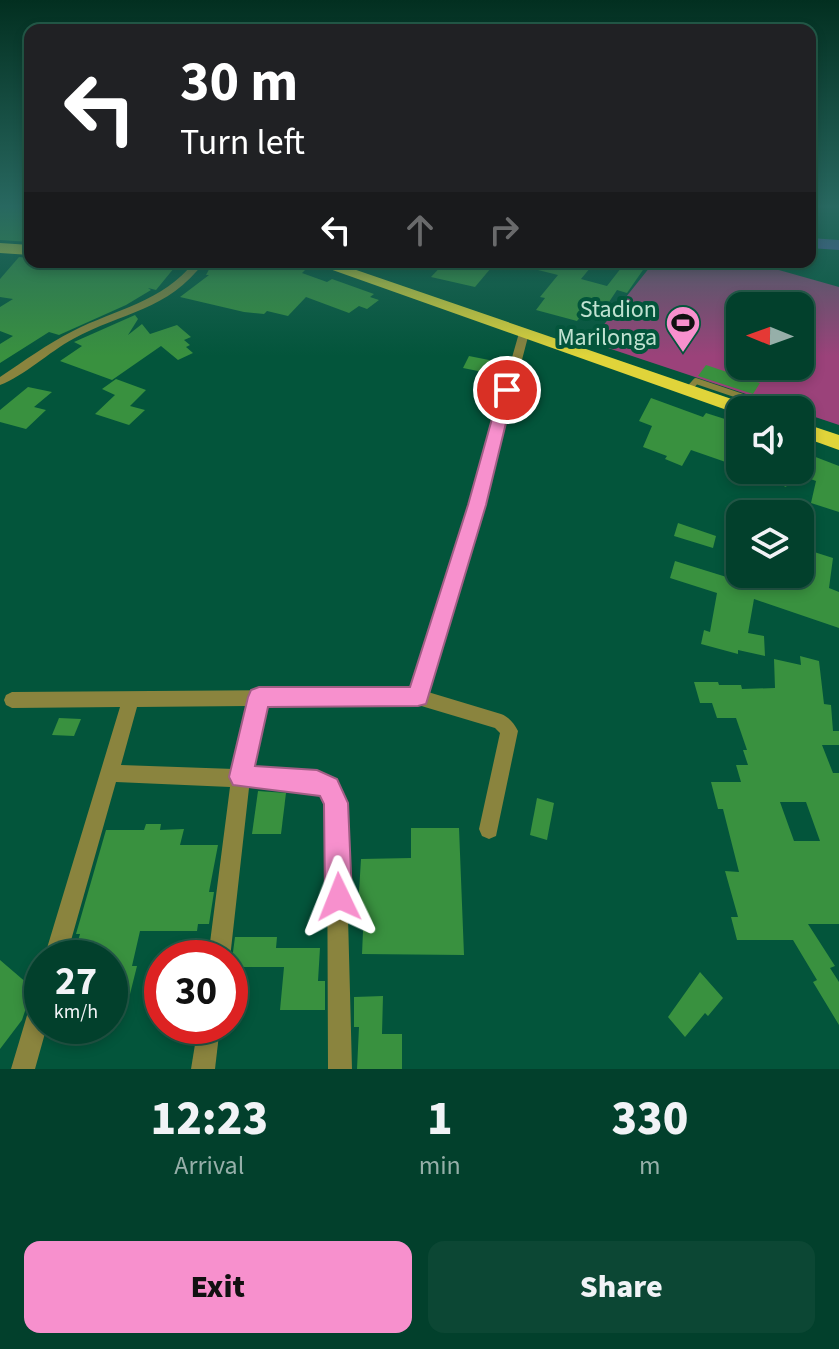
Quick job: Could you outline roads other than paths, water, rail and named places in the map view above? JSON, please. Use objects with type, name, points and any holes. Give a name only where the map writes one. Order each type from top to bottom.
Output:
[{"type":"highway","points":[[335,268],[726,403]]},
{"type":"highway","points":[[814,434],[839,443]]},
{"type":"street","points":[[0,382],[64,340],[172,292],[182,286],[195,268]]},
{"type":"street","points":[[418,697],[477,505],[524,333]]},
{"type":"street","points":[[221,940],[241,777],[259,697]]},
{"type":"street","points":[[12,700],[418,697],[501,722],[509,731],[489,829]]},
{"type":"street","points":[[60,940],[131,698]]},
{"type":"street","points":[[109,773],[317,782],[334,794],[341,991],[340,1069]]},
{"type":"street","points":[[23,1069],[30,1044]]},
{"type":"street","points":[[203,1069],[206,1044]]},
{"type":"lane","points":[[688,390],[696,381],[740,396]]},
{"type":"place","name":"Stadion Marilonga","points":[[683,354]]}]
